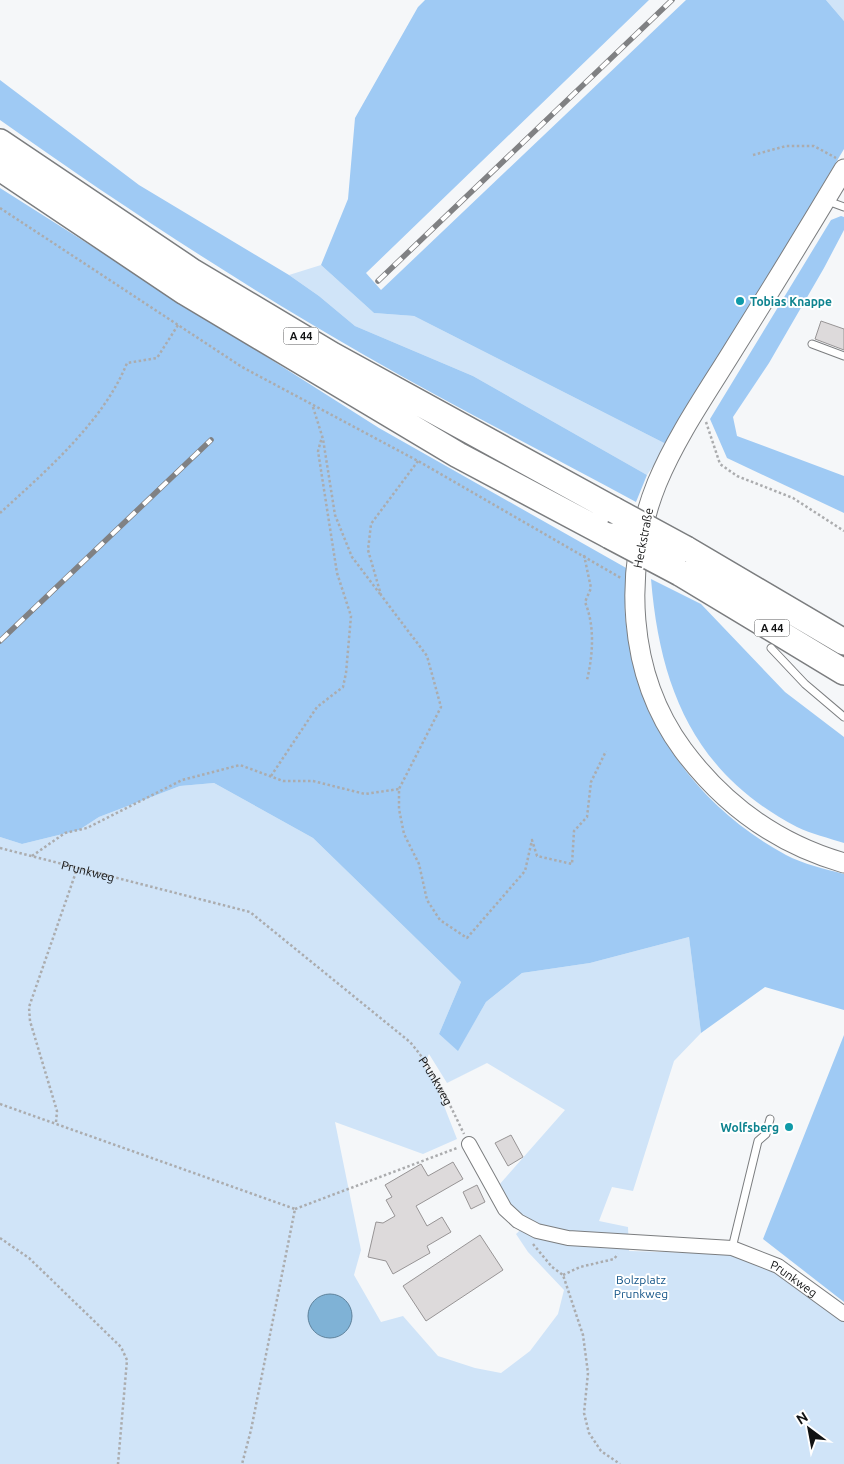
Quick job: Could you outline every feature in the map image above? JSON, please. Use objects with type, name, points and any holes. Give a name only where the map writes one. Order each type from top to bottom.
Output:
[{"type":"highway","name":"A 44","points":[[0,142],[193,272],[332,355],[686,548],[844,642]]},
{"type":"highway","name":"A 44","points":[[0,168],[210,308],[458,455],[680,572],[844,672]]},
{"type":"highway","points":[[701,585],[771,648]]},
{"type":"main road","name":"Heckstraße","points":[[844,169],[694,412],[662,473],[646,512],[639,542],[634,586],[634,614],[650,690],[671,734],[694,765],[722,795],[751,820],[790,842],[844,862]]},
{"type":"street","name":"Prunkweg","points":[[469,1144],[505,1209],[518,1222],[537,1231],[568,1238],[732,1248],[778,1266],[844,1314]]},
{"type":"lane","points":[[825,200],[844,207]]},
{"type":"lane","points":[[812,344],[844,356]]},
{"type":"lane","points":[[771,648],[805,684],[844,717]]},
{"type":"lane","points":[[732,1248],[758,1141],[766,1134],[770,1119]]},
{"type":"path","points":[[754,155],[786,146],[814,146],[844,162]]},
{"type":"path","points":[[0,208],[242,367],[418,461],[584,555],[634,586]]},
{"type":"path","points":[[0,513],[38,478],[80,434],[118,386],[127,363],[157,358],[178,325]]},
{"type":"path","points":[[313,406],[322,437],[335,515],[352,557],[427,656],[441,707],[399,788],[399,809],[404,834],[419,864],[428,900],[440,920],[467,938],[524,871],[532,840],[537,856],[572,864],[574,831],[587,817],[591,782],[606,751]]},
{"type":"path","points":[[702,426],[705,420],[715,456],[720,464],[737,476],[793,498],[844,531]]},
{"type":"path","points":[[270,776],[317,707],[343,687],[346,673],[351,616],[337,574],[318,451],[322,437]]},
{"type":"path","points":[[381,595],[368,550],[371,524],[418,461]]},
{"type":"path","points":[[584,555],[591,588],[584,602],[590,615],[592,661],[588,680]]},
{"type":"path","points":[[32,856],[65,833],[87,828],[182,780],[240,765],[283,781],[313,781],[365,794],[399,788]]},
{"type":"path","name":"Prunkweg","points":[[0,848],[250,912],[410,1042],[427,1062],[437,1079],[469,1144]]},
{"type":"path","points":[[56,1122],[57,1111],[30,1021],[28,1007],[77,869]]},
{"type":"path","points":[[0,1104],[56,1122],[295,1209],[469,1144]]},
{"type":"path","points":[[242,1464],[251,1430],[295,1209]]},
{"type":"path","points":[[518,1222],[538,1251],[563,1276],[586,1347],[588,1374],[584,1413],[589,1433],[600,1451],[620,1464]]},
{"type":"path","points":[[0,1238],[29,1258],[121,1347],[127,1360],[118,1464]]},
{"type":"path","points":[[563,1276],[580,1267],[614,1259],[622,1249],[623,1242]]},
{"type":"green space","points":[[826,0],[844,0],[844,21]]},
{"type":"green space","points":[[321,265],[374,313],[414,316],[668,445],[647,475],[473,376],[355,326],[319,296],[289,275]]},
{"type":"green space","name":"Bolzplatz Prunkweg","points":[[214,783],[313,838],[461,982],[439,1034],[458,1050],[486,1002],[522,973],[590,963],[689,937],[701,1033],[674,1061],[633,1191],[612,1187],[599,1221],[628,1227],[629,1251],[733,1254],[774,1271],[844,1320],[844,1464],[0,1464],[0,837],[22,844],[79,830],[99,817],[180,786]],"holes":[[[429,1054],[447,1083],[487,1063],[565,1110],[499,1185],[514,1209],[530,1221],[516,1234],[528,1252],[564,1290],[558,1314],[530,1351],[501,1373],[475,1368],[438,1356],[403,1316],[381,1322],[354,1275],[361,1250],[335,1122],[423,1154],[457,1139],[437,1088],[424,1065]]]},
{"type":"shaded area","points":[[425,0],[649,0],[366,273],[381,290],[686,0],[826,0],[844,21],[844,149],[668,445],[414,316],[374,313],[321,265],[348,199],[355,118],[418,7]]},
{"type":"shaded area","points":[[0,80],[139,185],[289,275],[319,296],[355,326],[473,376],[647,475],[636,502],[467,412],[319,329],[227,272],[89,182],[0,120]]},
{"type":"shaded area","points":[[0,188],[379,428],[628,569],[625,615],[631,653],[641,690],[656,724],[675,756],[697,785],[723,811],[753,835],[793,858],[844,874],[844,1010],[765,987],[701,1033],[689,937],[590,963],[522,973],[486,1002],[458,1051],[439,1034],[461,982],[313,838],[214,783],[180,786],[99,817],[79,830],[22,844],[0,837]]},
{"type":"shaded area","points":[[841,216],[844,217],[844,230],[824,268],[769,363],[733,417],[737,436],[844,476],[844,513],[727,458],[710,419],[831,220]]},
{"type":"shaded area","points":[[651,579],[701,604],[785,692],[844,737],[844,843],[797,827],[762,806],[732,781],[708,754],[689,724],[674,692],[663,657]]},
{"type":"shaded area","points":[[844,1035],[844,1302],[763,1239]]},
{"type":"shaded area","points":[[334,1294],[346,1300],[351,1308],[351,1324],[346,1332],[338,1337],[326,1338],[314,1332],[309,1324],[308,1312],[314,1300],[322,1295]]},
{"type":"building","points":[[821,321],[844,329],[844,350],[815,339]]},
{"type":"building","points":[[511,1135],[523,1157],[508,1166],[495,1143]]},
{"type":"building","points":[[453,1162],[463,1179],[416,1206],[427,1226],[442,1217],[451,1232],[427,1246],[430,1253],[393,1274],[386,1261],[368,1257],[376,1222],[383,1223],[395,1216],[386,1200],[392,1197],[385,1185],[421,1164],[428,1176]]},
{"type":"building","points":[[477,1185],[485,1202],[471,1209],[463,1192]]},
{"type":"building","points":[[480,1235],[503,1270],[426,1321],[403,1286]]},
{"type":"railway","points":[[378,281],[672,0]]},
{"type":"railway","points":[[0,641],[211,440]]},
{"type":"place","name":"Tobias Knappe","points":[[740,301]]},
{"type":"place","name":"Wolfsberg","points":[[789,1127]]}]
